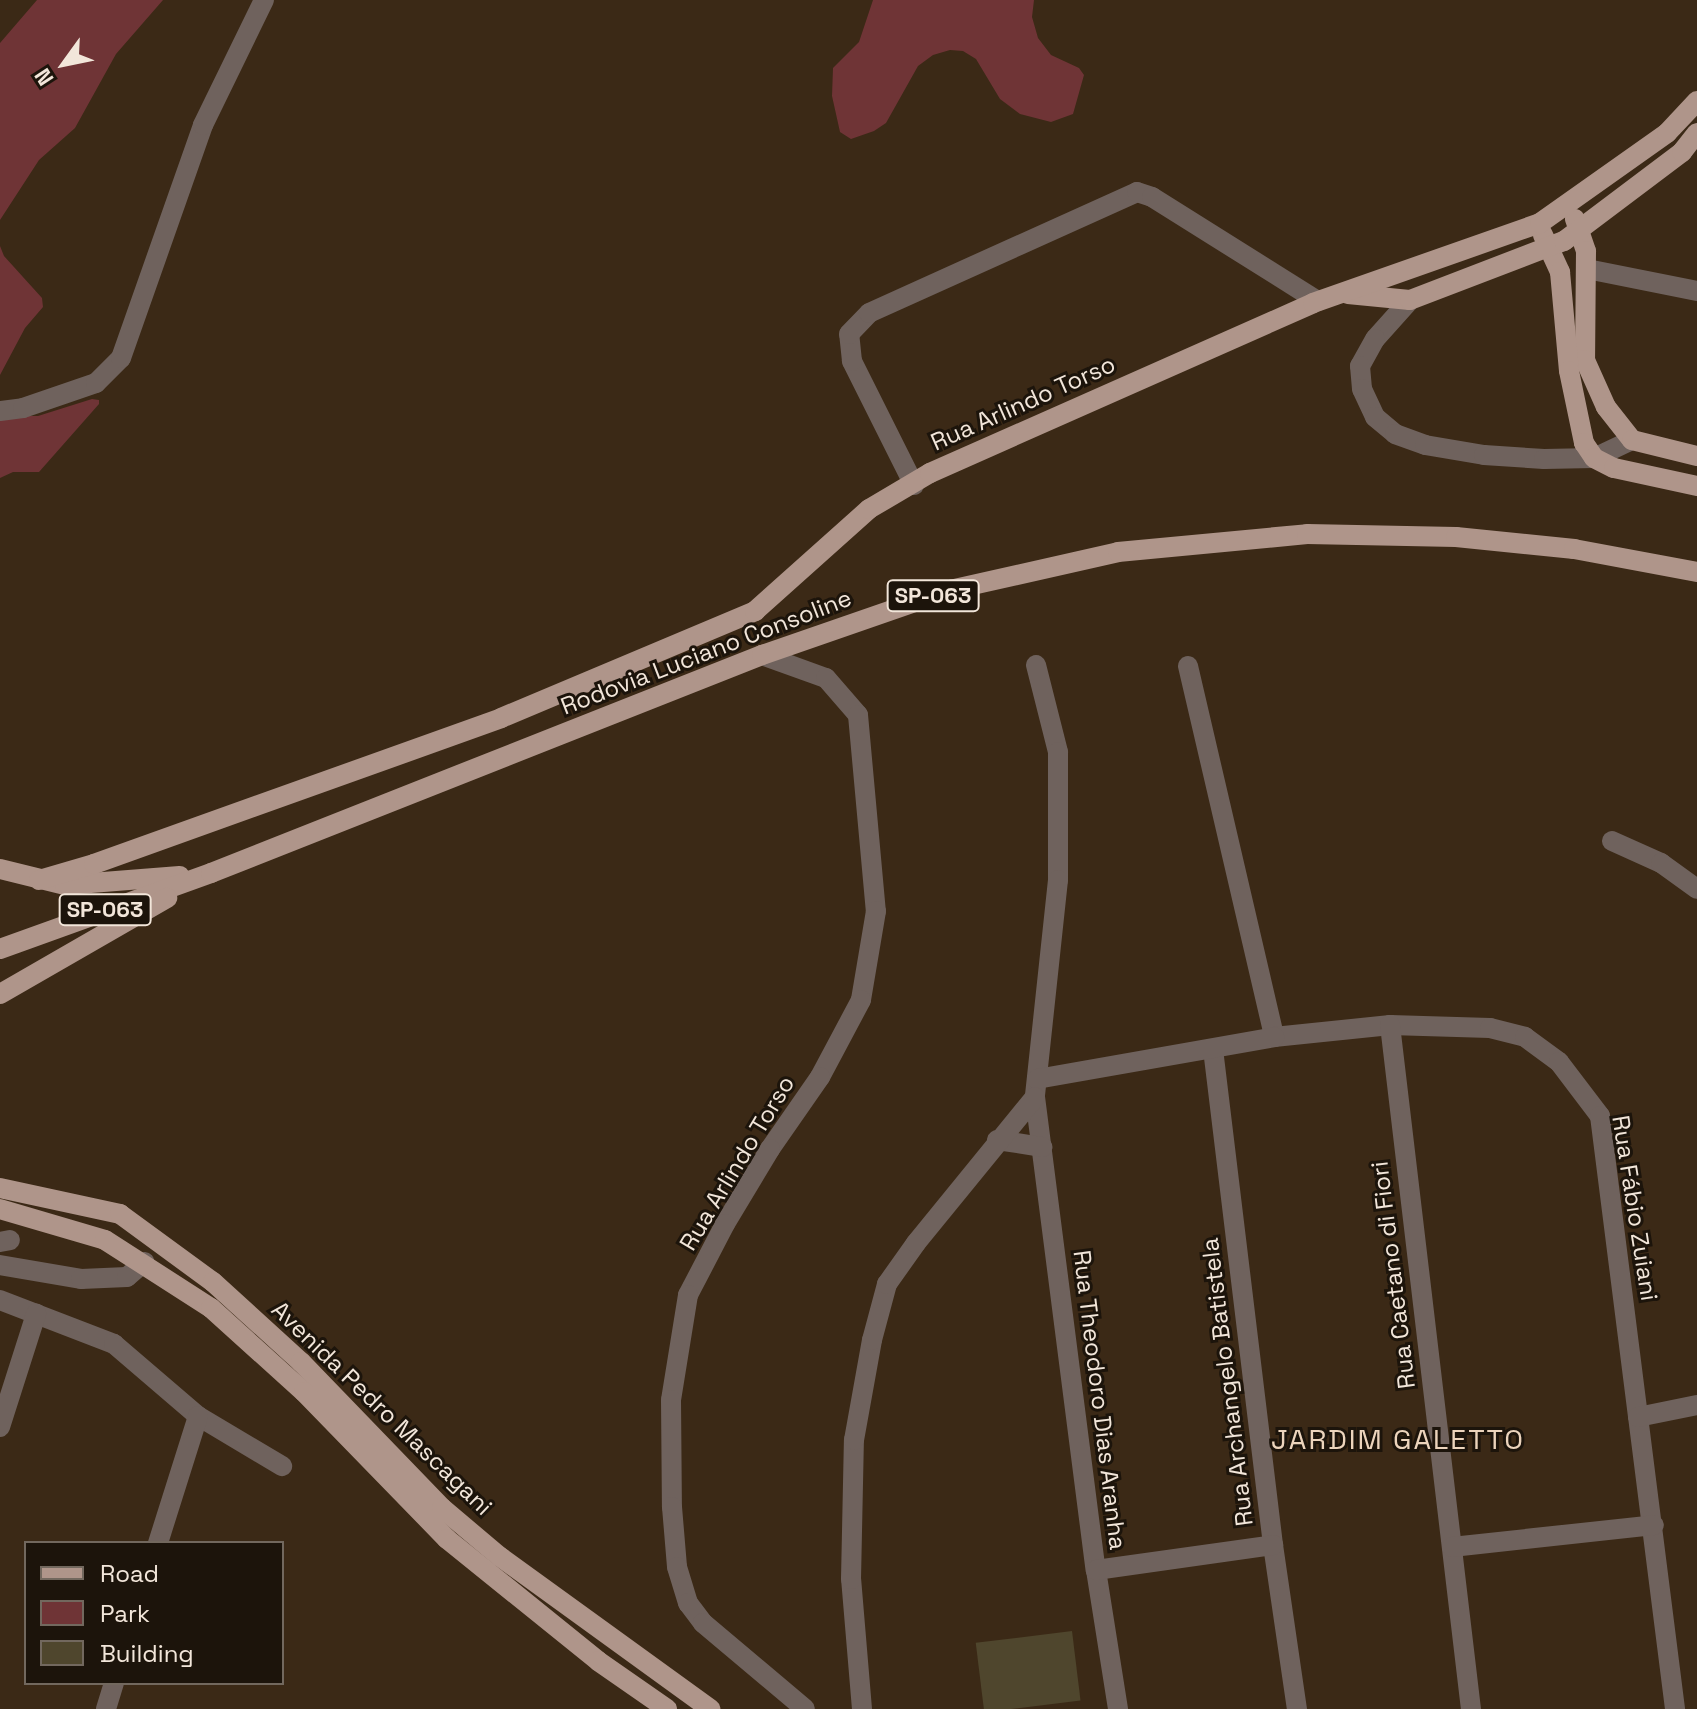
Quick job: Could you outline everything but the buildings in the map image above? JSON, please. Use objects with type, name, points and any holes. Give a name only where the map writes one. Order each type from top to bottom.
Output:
[{"type":"main road","name":"Rua Arlindo Torso","points":[[39,880],[94,864],[501,718],[755,611],[869,509],[930,473],[1318,301],[1540,223],[1567,207],[1667,133],[1697,101]]},
{"type":"main road","points":[[1344,294],[1410,300],[1549,247],[1580,231],[1682,152],[1697,133]]},
{"type":"main road","points":[[1567,207],[1580,231],[1587,269],[1585,360],[1606,407],[1632,440],[1697,456]]},
{"type":"main road","points":[[1540,223],[1560,272],[1569,371],[1584,443],[1594,458],[1614,468],[1697,486]]},
{"type":"main road","points":[[1560,272],[1587,269]]},
{"type":"main road","name":"Rodovia Luciano Consoline","points":[[0,949],[211,873],[762,655],[950,590],[1118,552],[1307,534],[1456,537],[1574,549],[1697,572]]},
{"type":"main road","points":[[0,869],[39,880],[89,885],[211,873]]},
{"type":"main road","points":[[0,994],[211,873]]},
{"type":"main road","name":"Avenida Pedro Mascagani","points":[[0,1188],[120,1214],[144,1231],[213,1282],[301,1362],[465,1527],[710,1709]]},
{"type":"main road","name":"Avenida Pedro Mascagani","points":[[0,1209],[105,1240],[144,1262],[211,1308],[304,1392],[447,1539],[598,1661],[667,1709]]},
{"type":"main road","points":[[144,1231],[144,1262]]},
{"type":"street","points":[[0,411],[23,408],[96,383],[121,358],[203,125],[264,0]]},
{"type":"street","points":[[914,485],[852,361],[849,334],[869,313],[1137,192],[1152,197],[1318,301]]},
{"type":"street","points":[[1587,269],[1697,291]]},
{"type":"street","points":[[1410,300],[1375,339],[1360,366],[1362,389],[1375,417],[1395,434],[1454,450],[1529,458],[1594,458],[1632,440]]},
{"type":"street","name":"Rua Arlindo Torso","points":[[762,655],[826,678],[858,715],[876,911],[861,1000],[820,1077],[740,1199],[688,1295],[671,1400],[672,1507],[677,1567],[688,1603],[703,1623],[805,1709]]},
{"type":"street","name":"Rua Theodoro Dias Aranha","points":[[1036,665],[1058,752],[1058,880],[1036,1088],[1096,1570],[1118,1709]]},
{"type":"street","points":[[1188,666],[1274,1037]]},
{"type":"street","points":[[1612,841],[1661,863],[1697,889]]},
{"type":"street","name":"Rua Fábio Zuiani","points":[[1036,1088],[1274,1037],[1390,1025],[1490,1028],[1525,1037],[1559,1062],[1600,1116],[1675,1709]]},
{"type":"street","name":"Rua Caetano di Fiori","points":[[1390,1025],[1471,1709]]},
{"type":"street","name":"Rua Archangelo Batistela","points":[[1213,1049],[1273,1545],[1297,1709]]},
{"type":"street","points":[[862,1709],[851,1579],[854,1440],[872,1340],[887,1284],[1036,1088]]},
{"type":"street","points":[[997,1140],[1042,1147]]},
{"type":"street","points":[[0,1265],[81,1279],[127,1277],[144,1262]]},
{"type":"street","points":[[0,1300],[114,1344],[198,1416],[282,1466]]},
{"type":"street","points":[[0,1427],[36,1314]]},
{"type":"street","points":[[1638,1417],[1697,1405]]},
{"type":"street","points":[[159,1541],[198,1416]]},
{"type":"street","points":[[1452,1547],[1654,1525]]},
{"type":"street","points":[[1096,1570],[1273,1545]]},
{"type":"street","points":[[106,1709],[113,1685]]},
{"type":"green space","points":[[37,0],[163,0],[116,54],[75,128],[39,160],[0,220],[0,43]]},
{"type":"green space","points":[[873,0],[1034,0],[1032,17],[1038,38],[1051,55],[1079,68],[1084,75],[1073,114],[1051,122],[1020,114],[1000,99],[976,59],[963,51],[950,50],[933,55],[918,66],[886,123],[851,139],[840,132],[832,96],[833,68],[859,42]]},
{"type":"green space","points":[[0,246],[4,256],[42,298],[43,307],[25,328],[0,375]]},
{"type":"green space","points":[[92,399],[99,400],[99,404],[39,472],[13,472],[0,478],[0,416],[38,416]]},
{"type":"district","name":"JARDIM GALETTO","points":[[1398,1439]]}]
